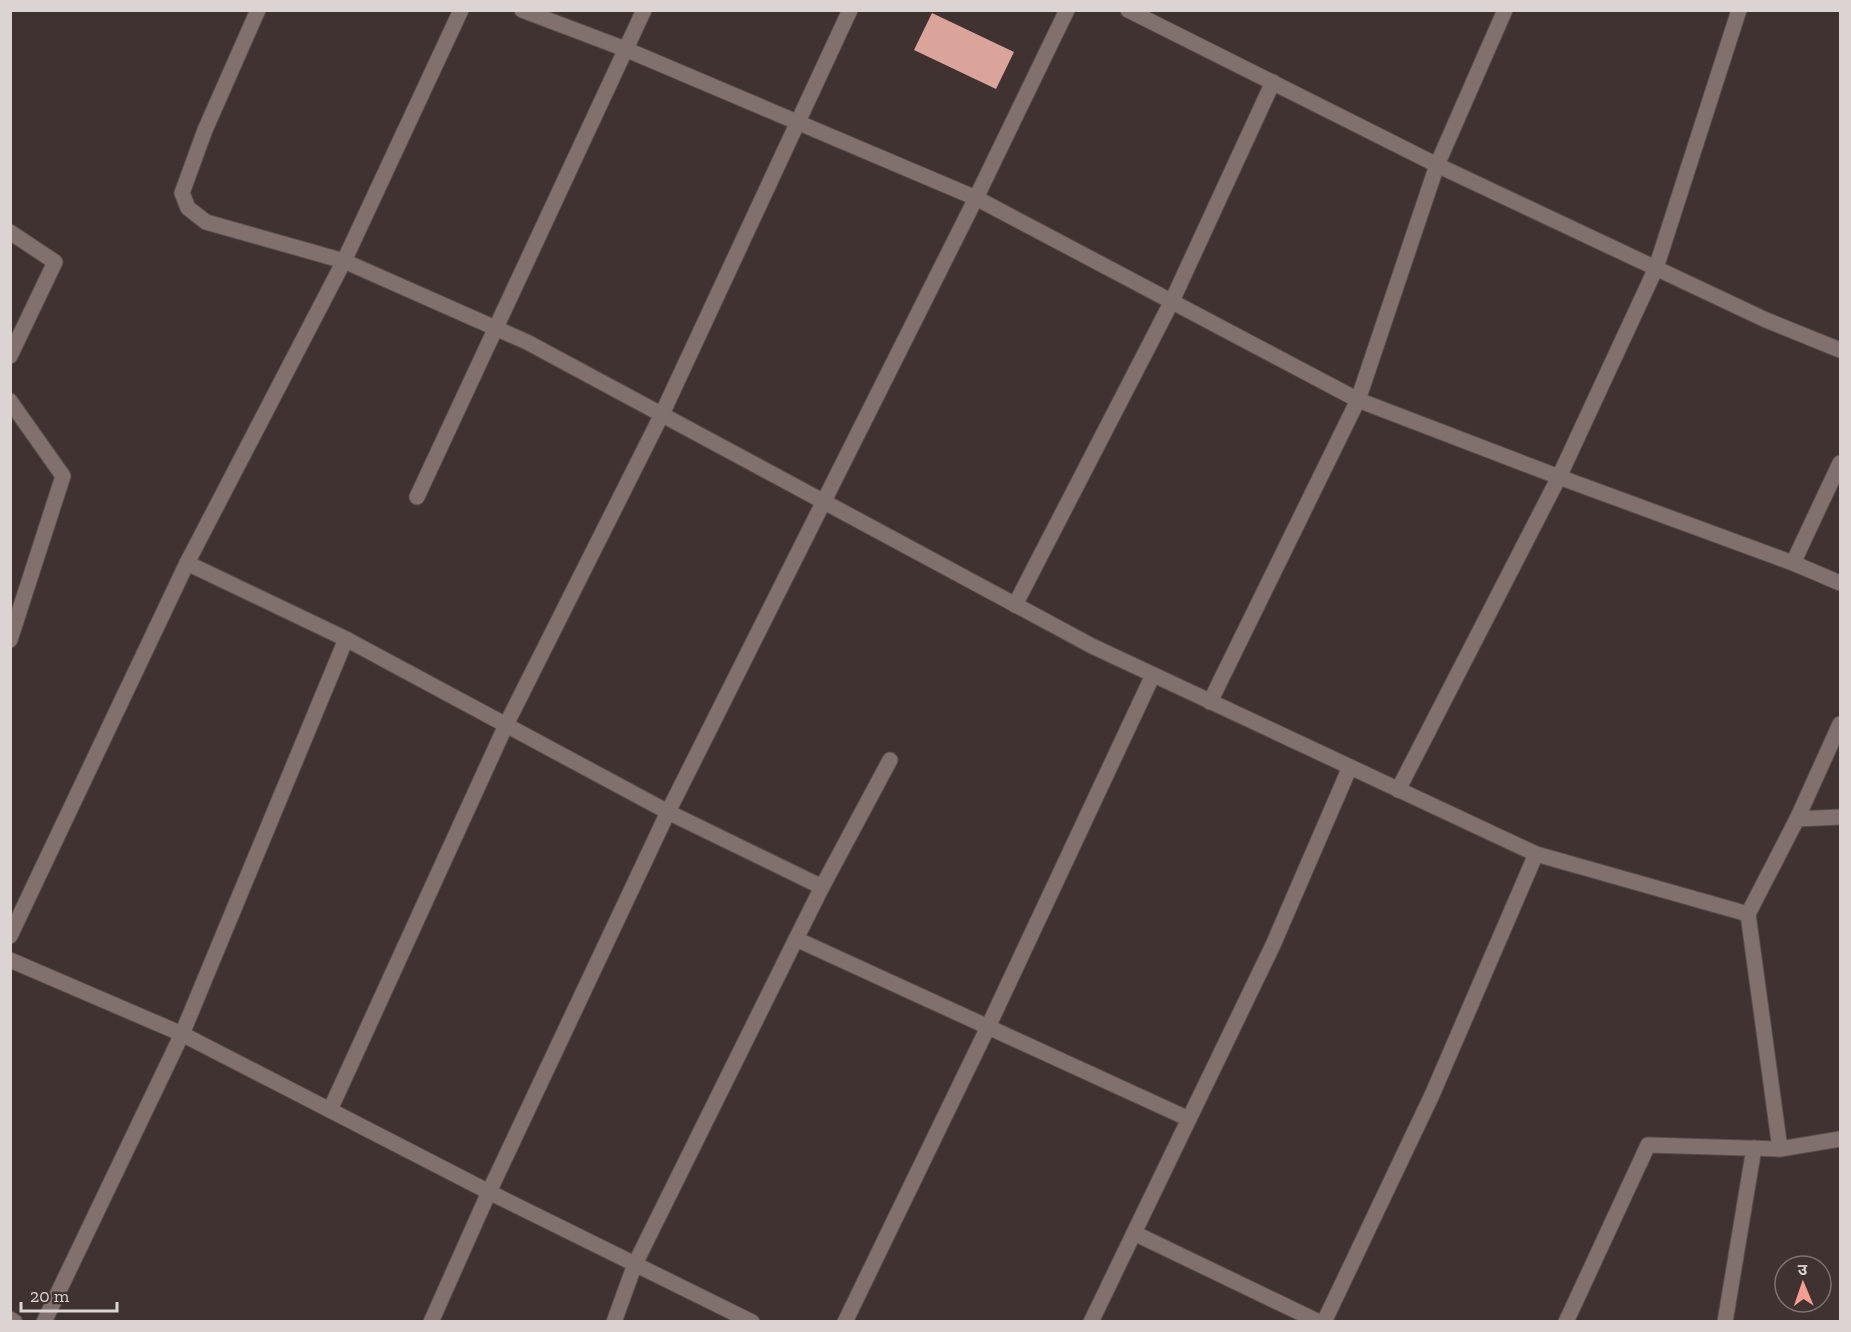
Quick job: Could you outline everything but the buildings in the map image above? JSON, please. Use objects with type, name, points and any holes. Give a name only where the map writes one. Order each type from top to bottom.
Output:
[{"type":"street","points":[[258,10],[206,130],[182,193],[188,208],[206,222],[344,261],[527,342],[1092,646],[1536,854],[1748,914]]},
{"type":"street","points":[[10,936],[186,563],[344,261],[461,10]]},
{"type":"street","points":[[522,10],[625,49],[976,198],[1358,400],[1793,563],[1840,584]]},
{"type":"street","points":[[417,497],[644,10]]},
{"type":"street","points":[[330,1110],[506,725],[662,414],[850,10]]},
{"type":"street","points":[[430,1322],[668,812],[825,502],[1067,10]]},
{"type":"street","points":[[1128,10],[1437,165],[1766,320],[1840,350]]},
{"type":"street","points":[[1210,702],[1358,400],[1437,165],[1504,10]]},
{"type":"street","points":[[1398,790],[1559,477],[1656,268],[1739,10]]},
{"type":"street","points":[[1015,605],[1172,301],[1273,82]]},
{"type":"street","points":[[10,232],[55,262],[10,356]]},
{"type":"street","points":[[10,402],[63,476],[10,640]]},
{"type":"street","points":[[1793,563],[1840,463]]},
{"type":"street","points":[[186,563],[346,639],[668,812],[822,887]]},
{"type":"street","points":[[44,1322],[182,1034],[346,639]]},
{"type":"street","points":[[845,1322],[988,1027],[1153,675]]},
{"type":"street","points":[[1780,1149],[1748,914],[1797,819],[1840,724]]},
{"type":"street","points":[[614,1322],[635,1264],[822,887],[890,760]]},
{"type":"street","points":[[1091,1322],[1273,945],[1350,767]]},
{"type":"street","points":[[1797,819],[1840,817]]},
{"type":"street","points":[[1324,1322],[1432,1095],[1536,854]]},
{"type":"street","points":[[796,939],[1189,1119]]},
{"type":"street","points":[[10,960],[182,1034],[489,1192],[752,1322]]},
{"type":"street","points":[[1566,1322],[1648,1145],[1780,1149],[1840,1139]]},
{"type":"street","points":[[1725,1322],[1754,1148]]},
{"type":"street","points":[[1134,1233],[1319,1322]]},
{"type":"street","points":[[10,1319],[15,1322]]}]
